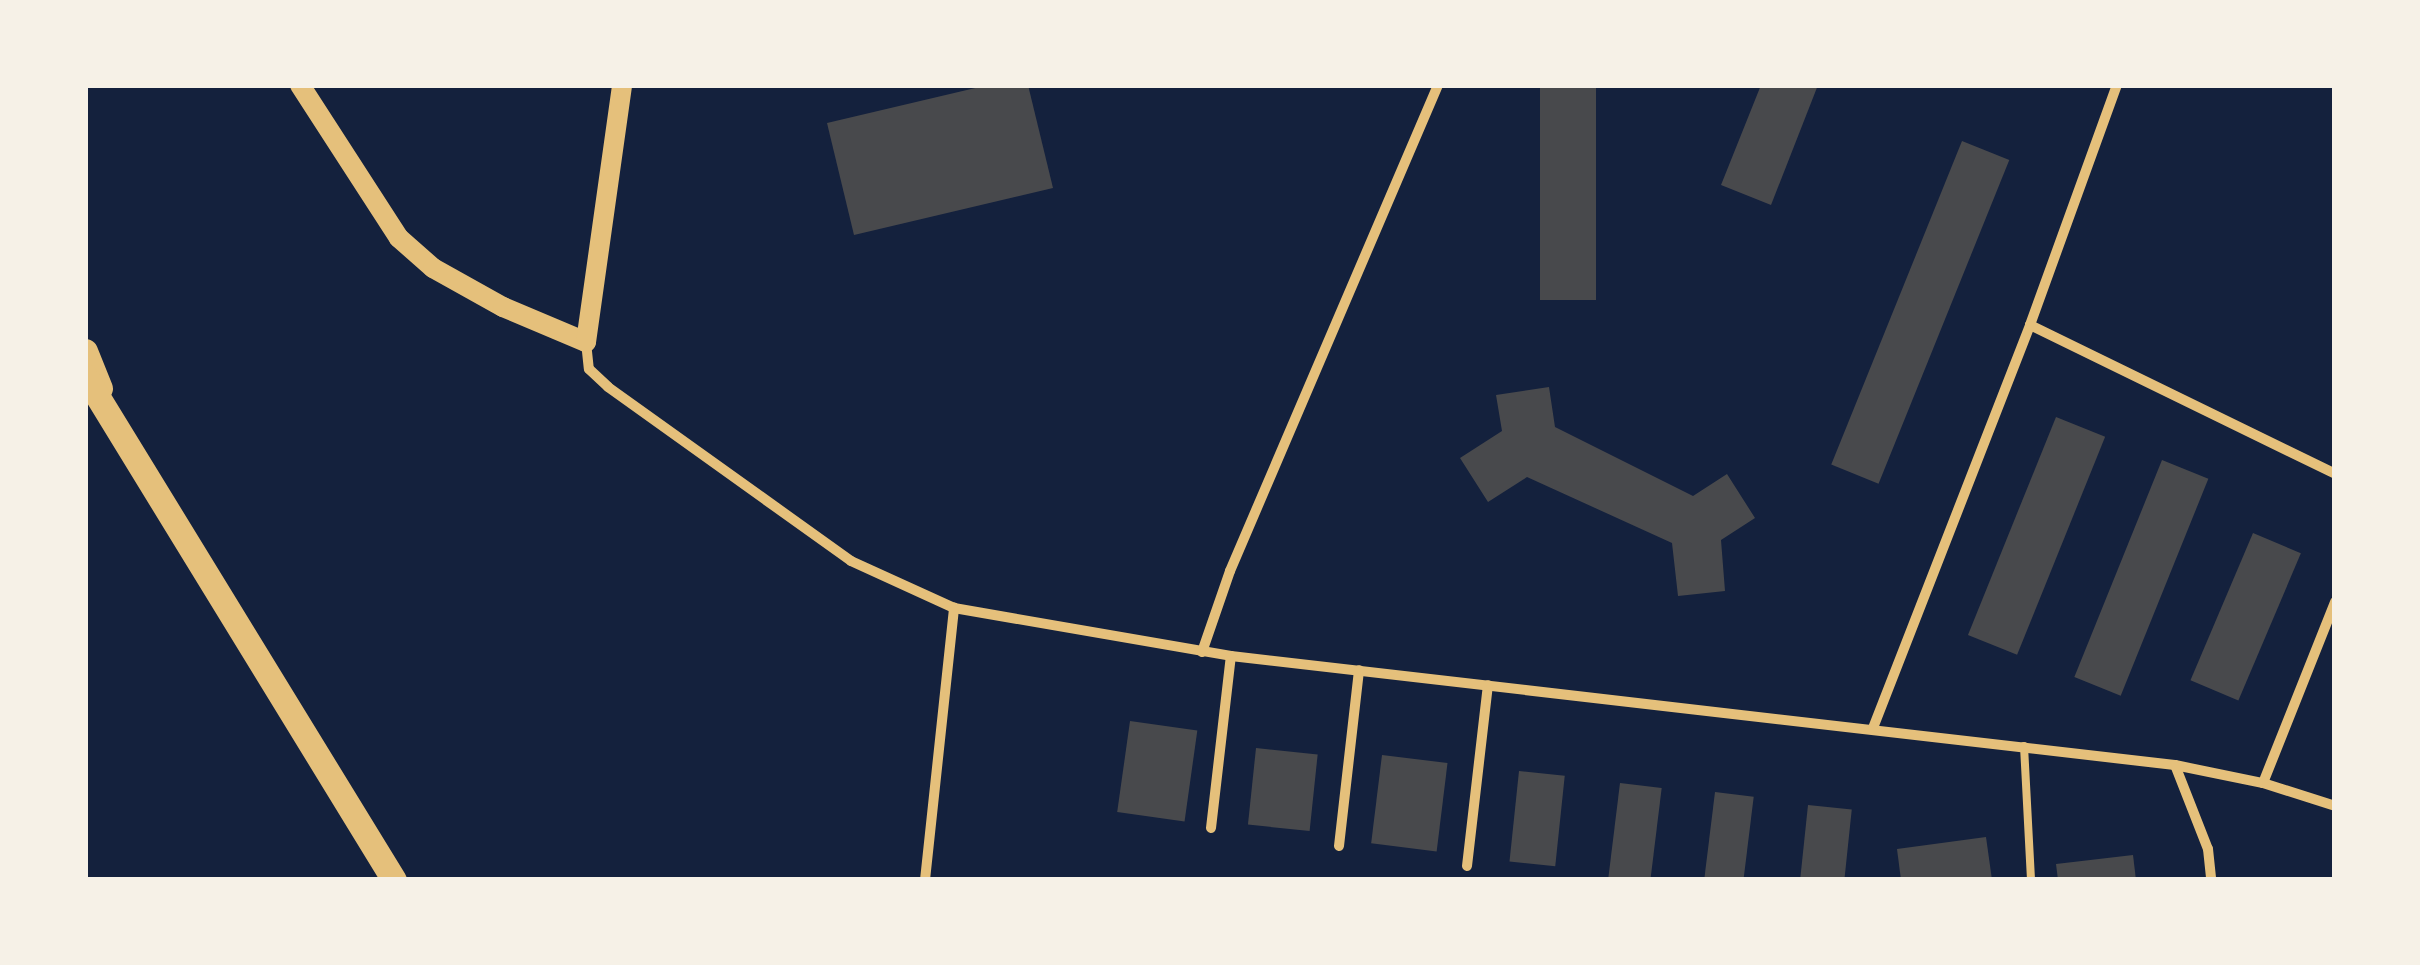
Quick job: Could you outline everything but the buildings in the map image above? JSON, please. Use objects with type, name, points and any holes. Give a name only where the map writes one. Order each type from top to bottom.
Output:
[{"type":"main road","points":[[300,85],[399,238],[433,268],[489,300],[586,342],[622,85]]},
{"type":"main road","points":[[85,351],[113,421]]},
{"type":"main road","points":[[85,376],[394,880]]},
{"type":"street","points":[[1202,652],[1230,571],[1438,85]]},
{"type":"street","points":[[1872,728],[2030,325],[2117,85]]},
{"type":"street","points":[[2030,325],[2335,474]]},
{"type":"street","points":[[586,342],[589,369],[624,399],[851,561],[954,608],[1231,656],[2175,764],[2263,783],[2335,806]]},
{"type":"street","points":[[2263,783],[2335,602]]},
{"type":"street","points":[[925,880],[954,608]]},
{"type":"street","points":[[1211,828],[1231,656]]},
{"type":"street","points":[[1339,846],[1359,670]]},
{"type":"street","points":[[1467,866],[1488,684]]},
{"type":"street","points":[[2175,764],[2208,849],[2211,880]]},
{"type":"lane","points":[[2024,746],[2031,880]]}]
